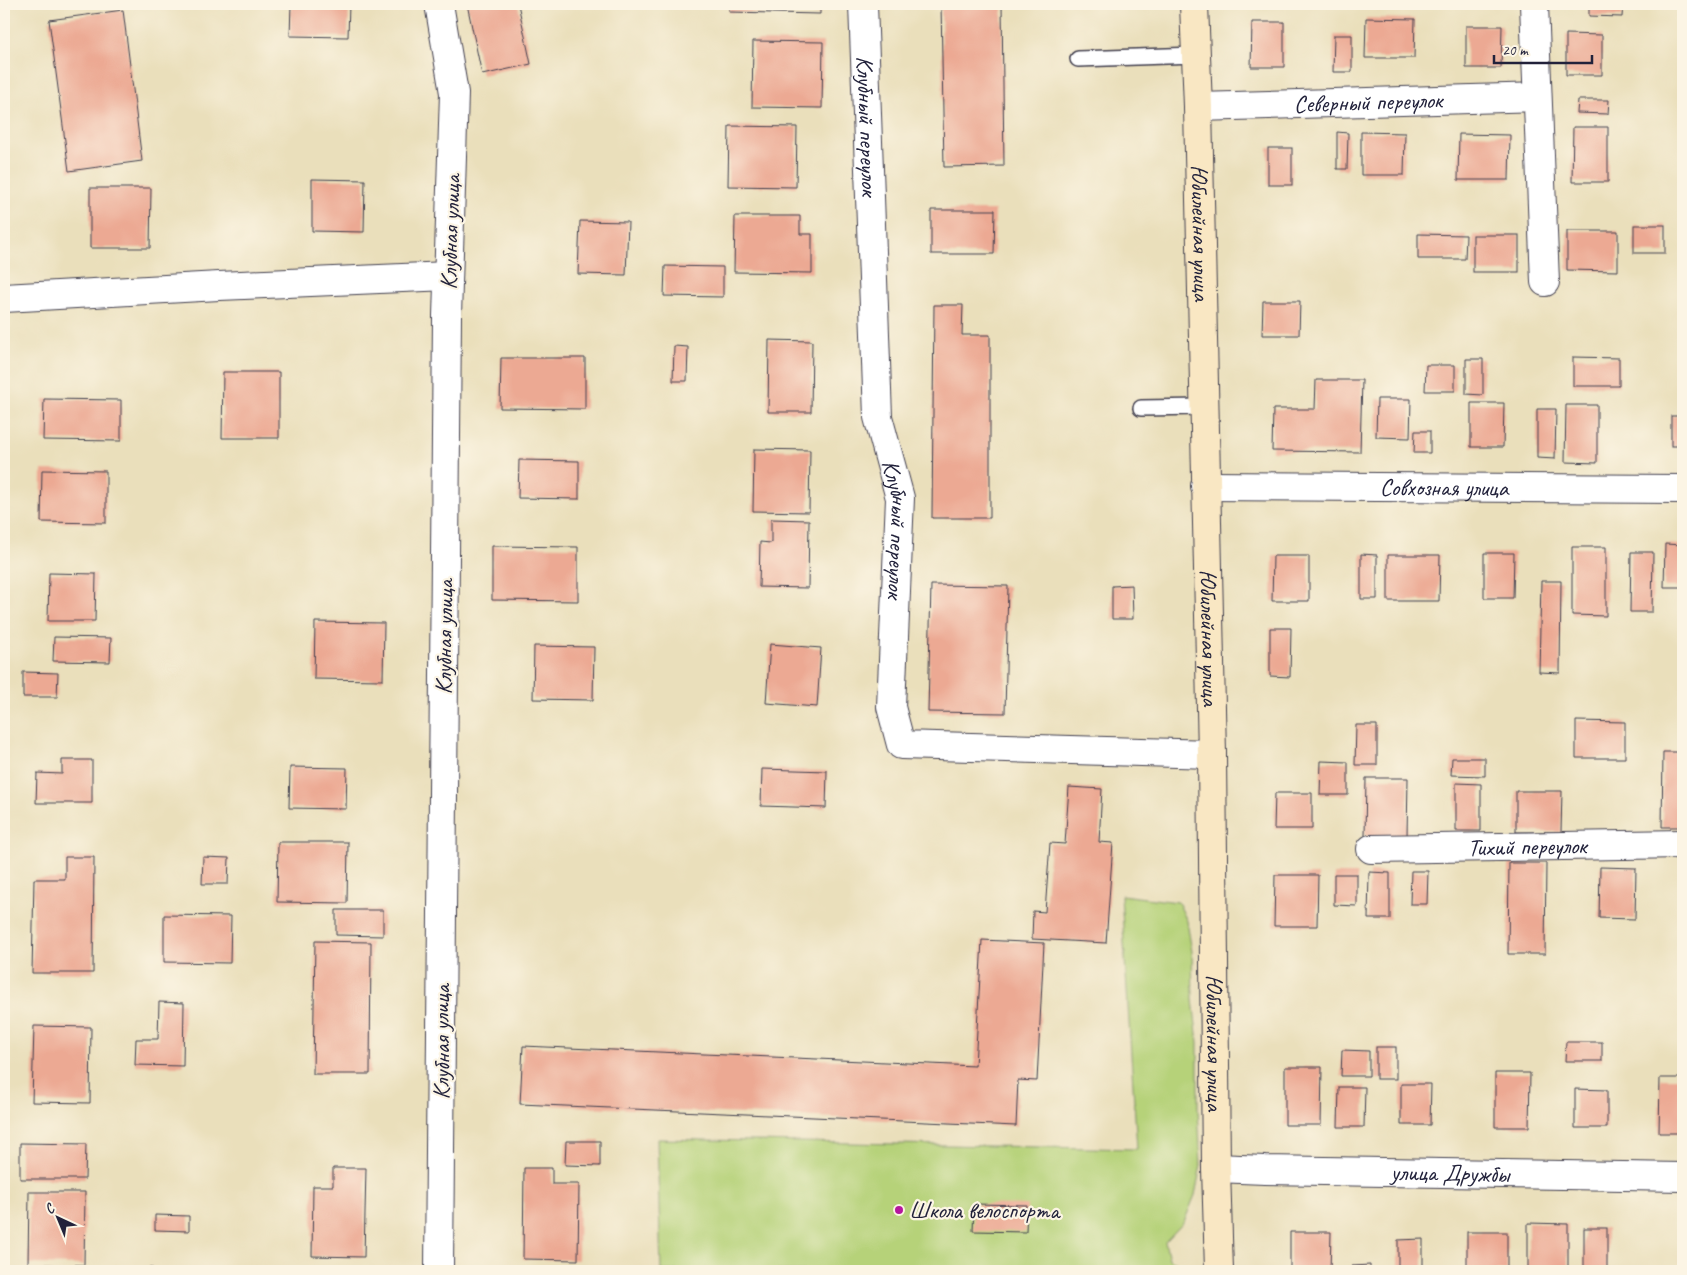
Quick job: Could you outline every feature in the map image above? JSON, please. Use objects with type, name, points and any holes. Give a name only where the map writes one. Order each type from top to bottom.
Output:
[{"type":"street","name":"Клубная улица","points":[[439,4],[454,92],[448,276],[439,1271]]},
{"type":"street","name":"Клубный переулок","points":[[863,4],[878,417],[900,498],[891,707],[901,745],[1212,754]]},
{"type":"street","name":"Юбилейная улица","points":[[1194,4],[1198,107],[1212,754],[1216,1168],[1219,1271]]},
{"type":"street","points":[[1534,4],[1544,282]]},
{"type":"street","name":"Северный переулок","points":[[1198,107],[1537,97]]},
{"type":"street","points":[[4,298],[448,276]]},
{"type":"street","name":"Совхозная улица","points":[[1205,486],[1683,489]]},
{"type":"street","name":"Тихий переулок","points":[[1371,849],[1683,844]]},
{"type":"street","name":"улица Дружбы","points":[[1216,1168],[1314,1172],[1683,1177]]},
{"type":"lane","points":[[1078,59],[1196,55]]},
{"type":"lane","points":[[1140,408],[1203,407]]},
{"type":"green space","name":"Школа велоспорта","points":[[1121,895],[1178,902],[1187,921],[1192,952],[1193,1000],[1198,1042],[1198,1110],[1201,1165],[1195,1195],[1184,1222],[1165,1242],[1169,1259],[1183,1265],[1184,1271],[1139,1271],[1139,1268],[1138,1271],[661,1271],[657,1139],[1137,1149]]},
{"type":"building","points":[[291,4],[349,4],[348,37],[290,36]]},
{"type":"building","points":[[467,4],[518,4],[531,64],[482,75]]},
{"type":"building","points":[[729,4],[820,4],[820,14],[729,12]]},
{"type":"building","points":[[941,4],[1002,4],[1004,166],[944,167]]},
{"type":"building","points":[[1589,4],[1623,4],[1622,17],[1589,16]]},
{"type":"building","points":[[1656,4],[1683,4],[1683,7],[1656,7]]},
{"type":"building","points":[[123,10],[142,161],[69,171],[49,20]]},
{"type":"building","points":[[1366,18],[1415,19],[1414,58],[1365,58]]},
{"type":"building","points":[[1252,22],[1284,22],[1284,67],[1251,67]]},
{"type":"building","points":[[1466,26],[1502,26],[1501,68],[1466,68]]},
{"type":"building","points":[[1566,34],[1602,35],[1602,75],[1566,75]]},
{"type":"building","points":[[1334,35],[1352,35],[1352,72],[1333,72]]},
{"type":"building","points":[[753,41],[823,42],[822,108],[752,107]]},
{"type":"building","points":[[1578,100],[1609,100],[1608,114],[1577,113]]},
{"type":"building","points":[[729,126],[797,127],[796,187],[728,186]]},
{"type":"building","points":[[1573,127],[1608,127],[1608,182],[1572,182]]},
{"type":"building","points":[[1337,132],[1348,133],[1347,169],[1337,169]]},
{"type":"building","points":[[1361,132],[1405,133],[1404,175],[1361,175]]},
{"type":"building","points":[[1459,134],[1510,135],[1509,180],[1458,180]]},
{"type":"building","points":[[1268,148],[1292,148],[1292,185],[1268,185]]},
{"type":"building","points":[[312,179],[365,180],[364,232],[312,231]]},
{"type":"building","points":[[90,188],[151,188],[150,248],[90,248]]},
{"type":"building","points":[[931,210],[995,210],[994,254],[931,254]]},
{"type":"building","points":[[735,216],[800,216],[800,234],[812,234],[812,273],[734,272]]},
{"type":"building","points":[[580,221],[628,222],[626,275],[578,274]]},
{"type":"building","points":[[1634,225],[1665,225],[1665,253],[1634,253]]},
{"type":"building","points":[[1567,231],[1618,231],[1618,271],[1567,270]]},
{"type":"building","points":[[1418,234],[1466,235],[1465,259],[1418,259]]},
{"type":"building","points":[[1473,235],[1519,235],[1519,272],[1473,272]]},
{"type":"building","points":[[665,266],[723,267],[723,297],[664,296]]},
{"type":"building","points":[[1263,301],[1300,301],[1299,335],[1262,335]]},
{"type":"building","points":[[934,305],[963,305],[962,335],[990,335],[990,518],[932,518]]},
{"type":"building","points":[[769,340],[812,341],[811,412],[768,412]]},
{"type":"building","points":[[674,346],[688,347],[687,381],[673,381]]},
{"type":"building","points":[[1573,357],[1619,358],[1619,386],[1573,386]]},
{"type":"building","points":[[501,358],[585,358],[585,409],[500,408]]},
{"type":"building","points":[[1466,359],[1483,359],[1483,395],[1466,394]]},
{"type":"building","points":[[1426,365],[1455,365],[1455,391],[1425,391]]},
{"type":"building","points":[[223,372],[279,372],[279,438],[222,438]]},
{"type":"building","points":[[1316,380],[1362,380],[1360,452],[1272,451],[1273,409],[1315,409]]},
{"type":"building","points":[[44,399],[121,400],[121,441],[43,440]]},
{"type":"building","points":[[1377,399],[1411,399],[1410,438],[1376,437]]},
{"type":"building","points":[[1471,403],[1504,403],[1503,447],[1471,447]]},
{"type":"building","points":[[1566,405],[1597,405],[1597,463],[1565,462]]},
{"type":"building","points":[[1537,409],[1556,409],[1555,459],[1537,458]]},
{"type":"building","points":[[1671,416],[1683,416],[1683,446],[1671,446]]},
{"type":"building","points":[[1415,431],[1430,431],[1430,453],[1414,453]]},
{"type":"building","points":[[754,449],[810,450],[809,512],[753,511]]},
{"type":"building","points":[[519,460],[579,461],[579,499],[518,498]]},
{"type":"building","points":[[42,470],[106,471],[106,523],[41,522]]},
{"type":"building","points":[[771,519],[809,520],[808,588],[759,587],[760,542],[771,543]]},
{"type":"building","points":[[1665,544],[1683,545],[1683,587],[1664,587]]},
{"type":"building","points":[[492,546],[578,547],[578,601],[492,600]]},
{"type":"building","points":[[1572,547],[1606,547],[1606,616],[1572,615]]},
{"type":"building","points":[[1631,552],[1653,552],[1652,612],[1630,612]]},
{"type":"building","points":[[1484,553],[1514,553],[1513,598],[1484,598]]},
{"type":"building","points":[[1361,554],[1377,555],[1377,599],[1361,599]]},
{"type":"building","points":[[1388,555],[1440,555],[1439,601],[1388,601]]},
{"type":"building","points":[[1273,556],[1309,556],[1309,601],[1272,601]]},
{"type":"building","points":[[49,573],[96,574],[95,621],[48,621]]},
{"type":"building","points":[[1541,581],[1561,581],[1560,673],[1539,672]]},
{"type":"building","points":[[931,585],[1008,586],[1005,713],[928,712]]},
{"type":"building","points":[[1132,585],[1133,619],[1112,619],[1112,586]]},
{"type":"building","points":[[315,622],[384,623],[383,680],[314,679]]},
{"type":"building","points":[[1270,628],[1291,628],[1290,677],[1270,676]]},
{"type":"building","points":[[54,637],[111,638],[110,662],[53,661]]},
{"type":"building","points":[[770,644],[821,648],[817,707],[766,703]]},
{"type":"building","points":[[534,646],[594,647],[593,700],[533,699]]},
{"type":"building","points":[[23,672],[58,673],[57,697],[23,697]]},
{"type":"building","points":[[1576,721],[1625,722],[1625,758],[1576,758]]},
{"type":"building","points":[[1356,725],[1377,725],[1377,765],[1355,765]]},
{"type":"building","points":[[1663,752],[1683,752],[1683,827],[1662,827]]},
{"type":"building","points":[[1452,758],[1485,758],[1485,776],[1451,775]]},
{"type":"building","points":[[62,760],[92,760],[92,803],[36,803],[37,773],[62,774]]},
{"type":"building","points":[[1321,761],[1348,762],[1348,795],[1320,795]]},
{"type":"building","points":[[290,767],[347,768],[346,809],[289,808]]},
{"type":"building","points":[[762,769],[827,771],[826,808],[761,806]]},
{"type":"building","points":[[1366,778],[1408,778],[1407,836],[1365,836]]},
{"type":"building","points":[[1456,783],[1481,784],[1481,831],[1456,831]]},
{"type":"building","points":[[1069,787],[1102,789],[1099,842],[1113,843],[1106,943],[1032,939],[1033,911],[1045,912],[1050,843],[1065,844]]},
{"type":"building","points":[[1516,791],[1562,791],[1561,832],[1516,832]]},
{"type":"building","points":[[1275,793],[1312,793],[1312,829],[1274,829]]},
{"type":"building","points":[[278,842],[348,842],[347,903],[277,902]]},
{"type":"building","points":[[65,857],[94,857],[93,973],[32,973],[34,879],[65,879]]},
{"type":"building","points":[[203,857],[229,858],[228,884],[202,884]]},
{"type":"building","points":[[1509,863],[1546,863],[1545,954],[1508,954]]},
{"type":"building","points":[[1600,867],[1636,868],[1635,919],[1599,918]]},
{"type":"building","points":[[1411,871],[1428,871],[1427,904],[1410,904]]},
{"type":"building","points":[[1369,872],[1390,873],[1390,919],[1368,919]]},
{"type":"building","points":[[1334,874],[1357,874],[1357,906],[1334,905]]},
{"type":"building","points":[[1275,875],[1318,875],[1317,926],[1274,926]]},
{"type":"building","points":[[336,910],[383,910],[383,936],[336,935]]},
{"type":"building","points":[[164,915],[231,916],[230,963],[164,962]]},
{"type":"building","points":[[982,940],[1044,943],[1037,1081],[1018,1080],[1016,1126],[520,1104],[523,1046],[975,1066]]},
{"type":"building","points":[[315,941],[371,942],[370,1074],[313,1074]]},
{"type":"building","points":[[159,1002],[184,1003],[183,1066],[135,1065],[136,1039],[158,1039]]},
{"type":"building","points":[[34,1026],[91,1027],[90,1103],[32,1102]]},
{"type":"building","points":[[1566,1042],[1602,1042],[1602,1061],[1565,1061]]},
{"type":"building","points":[[1376,1047],[1396,1047],[1396,1079],[1376,1079]]},
{"type":"building","points":[[1342,1050],[1369,1051],[1369,1076],[1341,1076]]},
{"type":"building","points":[[1285,1067],[1322,1067],[1321,1125],[1285,1125]]},
{"type":"building","points":[[1495,1073],[1530,1073],[1529,1127],[1495,1127]]},
{"type":"building","points":[[1660,1078],[1683,1078],[1683,1133],[1659,1133]]},
{"type":"building","points":[[1401,1084],[1431,1084],[1430,1125],[1401,1125]]},
{"type":"building","points":[[1339,1087],[1365,1087],[1364,1127],[1338,1127]]},
{"type":"building","points":[[1575,1089],[1607,1090],[1607,1128],[1575,1128]]},
{"type":"building","points":[[566,1141],[600,1141],[600,1166],[565,1165]]},
{"type":"building","points":[[20,1143],[86,1144],[85,1179],[20,1179]]},
{"type":"building","points":[[333,1168],[366,1168],[364,1257],[312,1256],[313,1186],[333,1186]]},
{"type":"building","points":[[524,1168],[552,1168],[552,1184],[579,1184],[578,1260],[523,1259]]},
{"type":"building","points":[[29,1192],[85,1192],[84,1265],[28,1264]]},
{"type":"building","points":[[974,1204],[1027,1205],[1026,1232],[973,1231]]},
{"type":"building","points":[[155,1215],[189,1216],[189,1231],[155,1230]]},
{"type":"building","points":[[1528,1223],[1568,1224],[1568,1271],[1528,1271]]},
{"type":"building","points":[[1584,1228],[1607,1228],[1607,1271],[1584,1271]]},
{"type":"building","points":[[1290,1232],[1331,1232],[1330,1271],[1290,1271]]},
{"type":"building","points":[[1467,1232],[1507,1232],[1507,1271],[1467,1271]]},
{"type":"building","points":[[1423,1239],[1423,1271],[1398,1271],[1398,1240]]},
{"type":"building","points":[[1370,1265],[1370,1271],[1352,1271],[1352,1266]]},
{"type":"building","points":[[108,1268],[152,1268],[152,1271],[108,1271]]},
{"type":"place","name":"Школа велоспорта","points":[[899,1210]]}]
